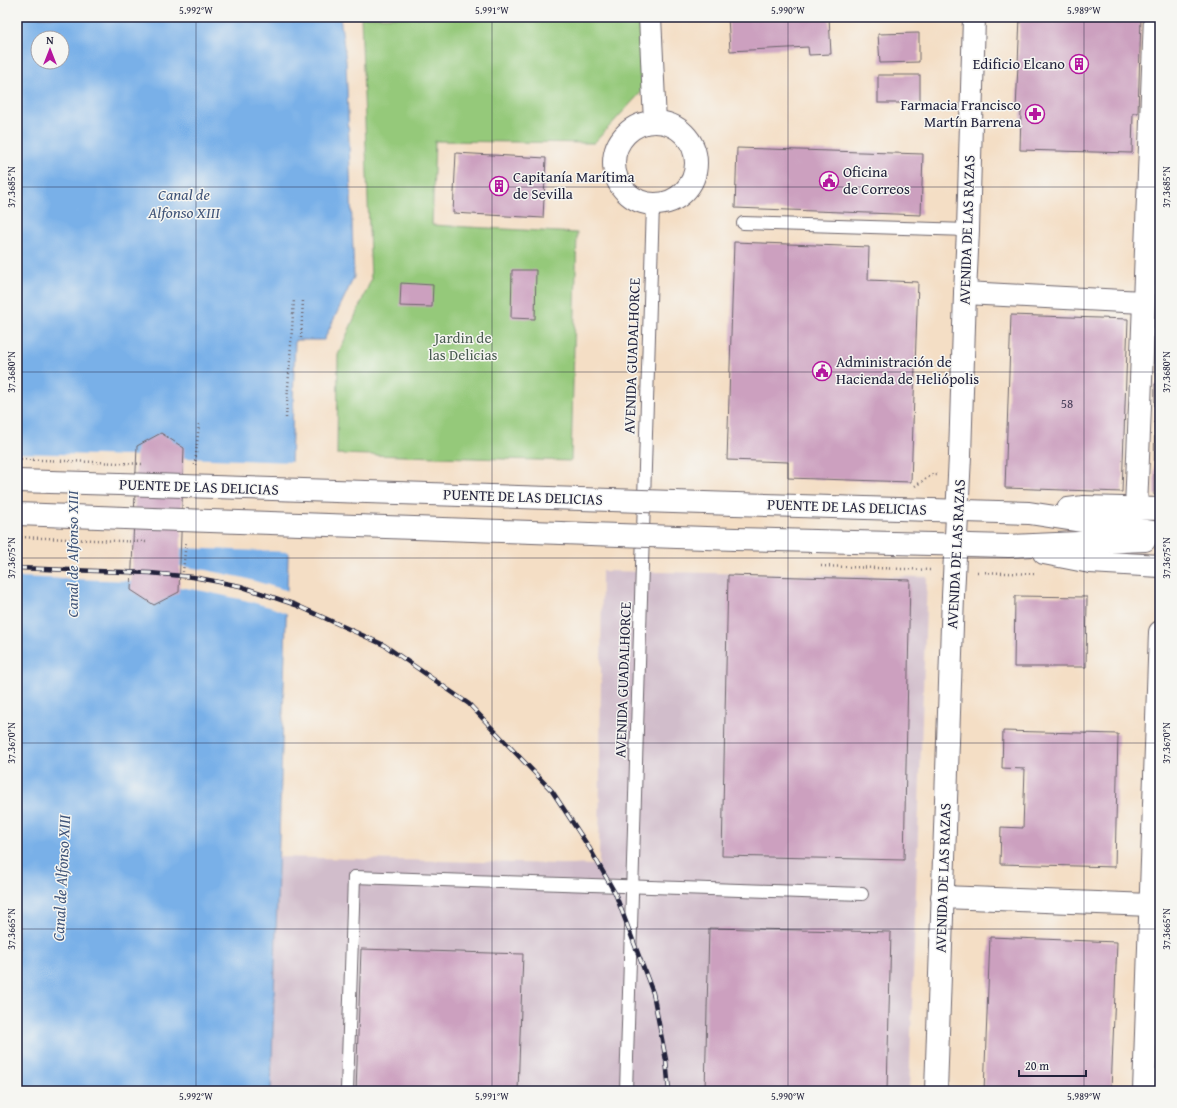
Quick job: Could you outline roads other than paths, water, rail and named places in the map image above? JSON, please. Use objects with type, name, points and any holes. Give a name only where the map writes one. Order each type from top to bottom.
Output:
[{"type":"main road","points":[[650,17],[655,122]]},
{"type":"main road","name":"AVENIDA DE LAS RAZAS","points":[[936,1091],[952,596],[958,510],[968,230],[974,17]]},
{"type":"main road","points":[[1136,509],[1155,17]]},
{"type":"main road","points":[[655,122],[668,125],[680,131],[689,140],[694,152],[696,165],[693,177],[687,189],[677,198],[665,203],[652,204],[640,201],[629,195],[621,186],[615,174],[614,162],[616,150],[622,138],[631,130],[642,124],[655,122]]},
{"type":"main road","points":[[965,293],[1143,302]]},
{"type":"main road","name":"PUENTE DE LAS DELICIAS","points":[[17,481],[1029,513]]},
{"type":"main road","points":[[1029,513],[1084,507],[1160,509]]},
{"type":"main road","points":[[1029,513],[1160,533]]},
{"type":"main road","points":[[17,514],[735,539],[1009,546],[1160,540]]},
{"type":"main road","points":[[1009,546],[1090,562],[1160,566]]},
{"type":"main road","points":[[1144,1091],[1160,632]]},
{"type":"main road","points":[[942,897],[1151,905]]},
{"type":"lane","name":"AVENIDA GUADALHORCE","points":[[626,1091],[652,204]]},
{"type":"lane","points":[[743,223],[968,230]]},
{"type":"lane","points":[[347,1091],[354,877],[862,894]]},
{"type":"water","name":"Canal de Alfonso XIII","points":[[17,17],[340,17],[346,61],[354,277],[324,340],[295,340],[271,1091],[17,1091]]},
{"type":"railway","points":[[17,568],[150,573],[193,577],[240,586],[296,605],[384,645],[469,704],[552,791],[590,849],[615,893],[653,993],[666,1060],[669,1091]]},
{"type":"place","name":"Edificio Elcano","points":[[1079,64]]},
{"type":"place","name":"Farmacia Francisco Martín Barrena","points":[[1035,114]]},
{"type":"place","name":"Oficina de Correos","points":[[829,181]]},
{"type":"place","name":"Capitanía Marítima de Sevilla","points":[[499,186]]},
{"type":"place","name":"Administración de Hacienda de Heliópolis","points":[[822,371]]},
{"type":"park label","name":"Jardin de las Delicias","points":[[463,346]]}]
